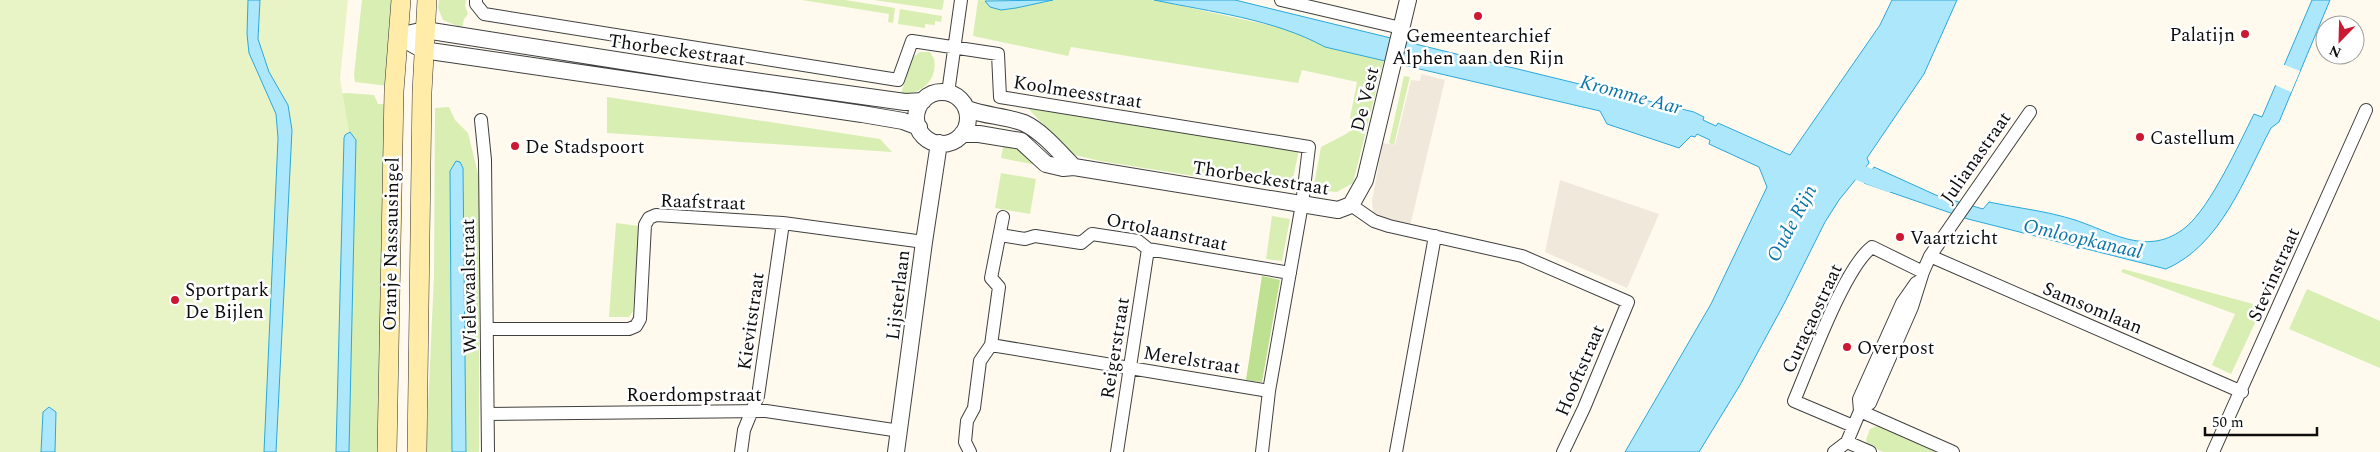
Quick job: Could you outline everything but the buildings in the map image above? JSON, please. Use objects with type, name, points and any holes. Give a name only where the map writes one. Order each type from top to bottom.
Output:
[{"type":"main road","name":"Oranje Nassausingel","points":[[388,452],[390,212],[401,0]]},
{"type":"main road","name":"Oranje Nassausingel","points":[[417,452],[423,50],[427,0]]},
{"type":"street","name":"Koolmeesstraat","points":[[476,0],[476,4],[484,14],[898,80],[912,41],[998,54],[1000,97],[1310,147],[1302,204]]},
{"type":"street","points":[[948,92],[961,0]]},
{"type":"street","points":[[1281,0],[1401,30]]},
{"type":"street","name":"De Vest","points":[[1351,205],[1365,180],[1408,0]]},
{"type":"street","points":[[398,36],[425,30]]},
{"type":"street","name":"Thorbeckestraat","points":[[425,30],[705,74],[902,102],[923,101]]},
{"type":"street","points":[[398,36],[423,50]]},
{"type":"street","name":"Thorbeckestraat","points":[[423,50],[862,114],[903,121],[918,127]]},
{"type":"street","points":[[948,92],[960,98],[967,109],[968,122],[962,134],[949,142],[939,143],[927,138],[918,127],[917,116],[923,101],[934,93],[948,92]]},
{"type":"street","points":[[967,109],[982,115],[1022,122],[1035,129],[1074,166]]},
{"type":"street","name":"Stevinstraat","points":[[2213,452],[2242,392],[2366,110]]},
{"type":"street","name":"Julianastraat","points":[[1848,447],[1853,426],[1860,411],[1859,399],[1898,311],[1951,224],[2030,112]]},
{"type":"street","name":"Wielewaalstraat","points":[[481,120],[485,160],[488,452]]},
{"type":"street","name":"Thorbeckestraat","points":[[962,134],[979,134],[1021,141],[1046,164],[1063,168],[1074,166],[1338,210],[1351,205],[1374,221],[1522,256],[1628,302]]},
{"type":"street","name":"Lijsterlaan","points":[[896,452],[939,143]]},
{"type":"street","points":[[1262,452],[1269,391],[1302,204]]},
{"type":"street","name":"Raafstraat","points":[[487,329],[628,329],[636,326],[640,319],[646,225],[649,218],[656,215],[783,223],[924,242]]},
{"type":"street","points":[[970,452],[964,442],[967,421],[974,408],[980,361],[991,345],[999,287],[991,278],[1003,217]]},
{"type":"street","name":"Kievitstraat","points":[[741,452],[744,430],[758,396],[783,223]]},
{"type":"street","name":"Ortolaanstraat","points":[[1000,235],[1025,239],[1035,236],[1081,243],[1092,234],[1138,241],[1148,250],[1290,273]]},
{"type":"street","points":[[1396,452],[1435,236]]},
{"type":"street","name":"Curaçaostraat","points":[[1853,426],[1794,402],[1837,302],[1862,254],[1872,247],[1923,272]]},
{"type":"street","name":"Reigerstraat","points":[[1117,452],[1148,250]]},
{"type":"street","name":"Samsomlaan","points":[[1930,256],[2242,392]]},
{"type":"street","name":"Hooftstraat","points":[[1563,452],[1584,408],[1628,302]]},
{"type":"street","name":"Merelstraat","points":[[991,345],[1269,391]]},
{"type":"street","name":"Roerdompstraat","points":[[488,414],[766,411],[900,431]]},
{"type":"street","points":[[1860,411],[1953,452]]},
{"type":"street","points":[[1834,452],[1848,447],[1870,452]]},
{"type":"green space","name":"Sportpark De Bijlen","points":[[0,0],[348,0],[340,79],[352,148],[346,452],[0,452]]},
{"type":"green space","points":[[362,0],[394,0],[388,86],[355,82],[354,75]]},
{"type":"green space","points":[[439,0],[466,0],[465,6],[468,14],[464,19],[462,28],[443,20],[438,8]]},
{"type":"green space","points":[[802,0],[845,0],[895,8],[893,23],[888,22],[889,14]]},
{"type":"green space","points":[[874,0],[944,0],[942,10]]},
{"type":"green space","points":[[978,0],[1043,3],[1053,0],[1154,0],[1278,27],[1306,36],[1325,47],[1384,59],[1353,183],[1337,192],[1313,190],[1321,147],[1346,134],[1358,125],[1350,118],[1357,82],[1302,70],[1298,83],[1071,47],[1068,56],[973,36]]},
{"type":"green space","points":[[900,9],[942,16],[941,22],[935,21],[935,25],[925,24],[925,28],[898,24]]},
{"type":"green space","points":[[920,52],[930,52],[934,59],[935,67],[931,80],[915,92],[901,94],[912,58]]},
{"type":"green space","points":[[1404,76],[1410,77],[1394,145],[1389,143]]},
{"type":"green space","points":[[338,94],[374,95],[378,104],[386,104],[382,206],[379,452],[319,452]]},
{"type":"green space","points":[[607,97],[880,139],[892,152],[607,133]]},
{"type":"green space","points":[[1026,106],[1299,150],[1291,187],[1194,176],[1100,161],[1075,155],[1061,144]]},
{"type":"green space","points":[[449,107],[455,120],[468,133],[479,178],[479,452],[466,452],[463,168],[450,171],[452,452],[426,452],[434,276],[435,108]]},
{"type":"green space","points":[[1004,142],[1017,146],[1036,165],[1001,158]]},
{"type":"green space","points":[[1001,173],[1036,179],[1030,214],[995,208]]},
{"type":"green space","points":[[1272,216],[1290,219],[1282,261],[1266,259]]},
{"type":"green space","points":[[616,223],[639,226],[633,311],[629,317],[609,317]]},
{"type":"green space","points":[[2123,269],[2257,305],[2262,308],[2231,374],[2212,365],[2235,314],[2121,272]]},
{"type":"green space","points":[[1262,276],[1280,280],[1262,382],[1246,380]]},
{"type":"green space","points":[[2307,289],[2380,321],[2380,368],[2289,329]]},
{"type":"green space","points":[[1877,426],[1940,452],[1883,452],[1868,445],[1866,440],[1870,429]]},
{"type":"shaded area","points":[[1421,74],[1445,80],[1409,230],[1374,221],[1372,200],[1383,143],[1395,145],[1411,80],[1420,81]]},
{"type":"shaded area","points":[[1560,180],[1659,214],[1627,288],[1545,252]]},
{"type":"water","points":[[248,0],[260,0],[258,39],[269,72],[288,105],[292,130],[276,452],[264,452],[278,138],[276,114],[249,53],[247,34]]},
{"type":"water","points":[[1053,0],[1001,10],[990,7],[985,1]]},
{"type":"water","name":"Oude Rijn","points":[[1154,0],[1235,0],[1694,112],[1704,117],[1703,120],[1716,126],[1718,123],[1790,155],[1880,25],[1892,0],[1957,0],[1924,74],[1867,158],[1869,163],[1839,200],[1825,222],[1785,302],[1740,385],[1699,452],[1625,452],[1711,304],[1767,187],[1759,167],[1709,144],[1710,140],[1697,134],[1695,137],[1691,136],[1679,148],[1607,124],[1600,111],[1325,47],[1305,37],[1242,17]]},
{"type":"water","points":[[2312,0],[2330,0],[2324,15],[2315,15],[2315,36],[2279,122],[2271,128],[2229,209],[2202,244],[2185,258],[2166,269],[1968,219],[1864,183],[1874,167],[1938,196],[1983,209],[1989,202],[2064,217],[2130,240],[2158,241],[2172,236],[2186,227],[2195,217],[2215,190],[2254,114],[2262,117]]},
{"type":"water","points":[[350,132],[356,140],[349,452],[336,452],[344,138]]},
{"type":"water","points":[[456,161],[460,162],[463,168],[466,452],[452,452],[450,171]]},
{"type":"water","points":[[49,407],[56,412],[55,452],[41,452],[43,412]]},
{"type":"pier","points":[[2282,64],[2300,71],[2291,92],[2273,84]]},
{"type":"waterway","name":"Omloopkanaal","points":[[1842,166],[1889,184]]},
{"type":"place","name":"Gemeentearchief Alphen aan den Rijn","points":[[1478,16]]},
{"type":"place","name":"Palatijn","points":[[2245,34]]},
{"type":"place","name":"Castellum","points":[[2140,137]]},
{"type":"place","name":"De Stadspoort","points":[[515,146]]},
{"type":"place","name":"Vaartzicht","points":[[1900,237]]},
{"type":"place","name":"Sportpark De Bijlen","points":[[175,300]]},
{"type":"place","name":"Overpost","points":[[1847,347]]},
{"type":"water label","name":"Kromme Aar","points":[[1631,94]]}]
